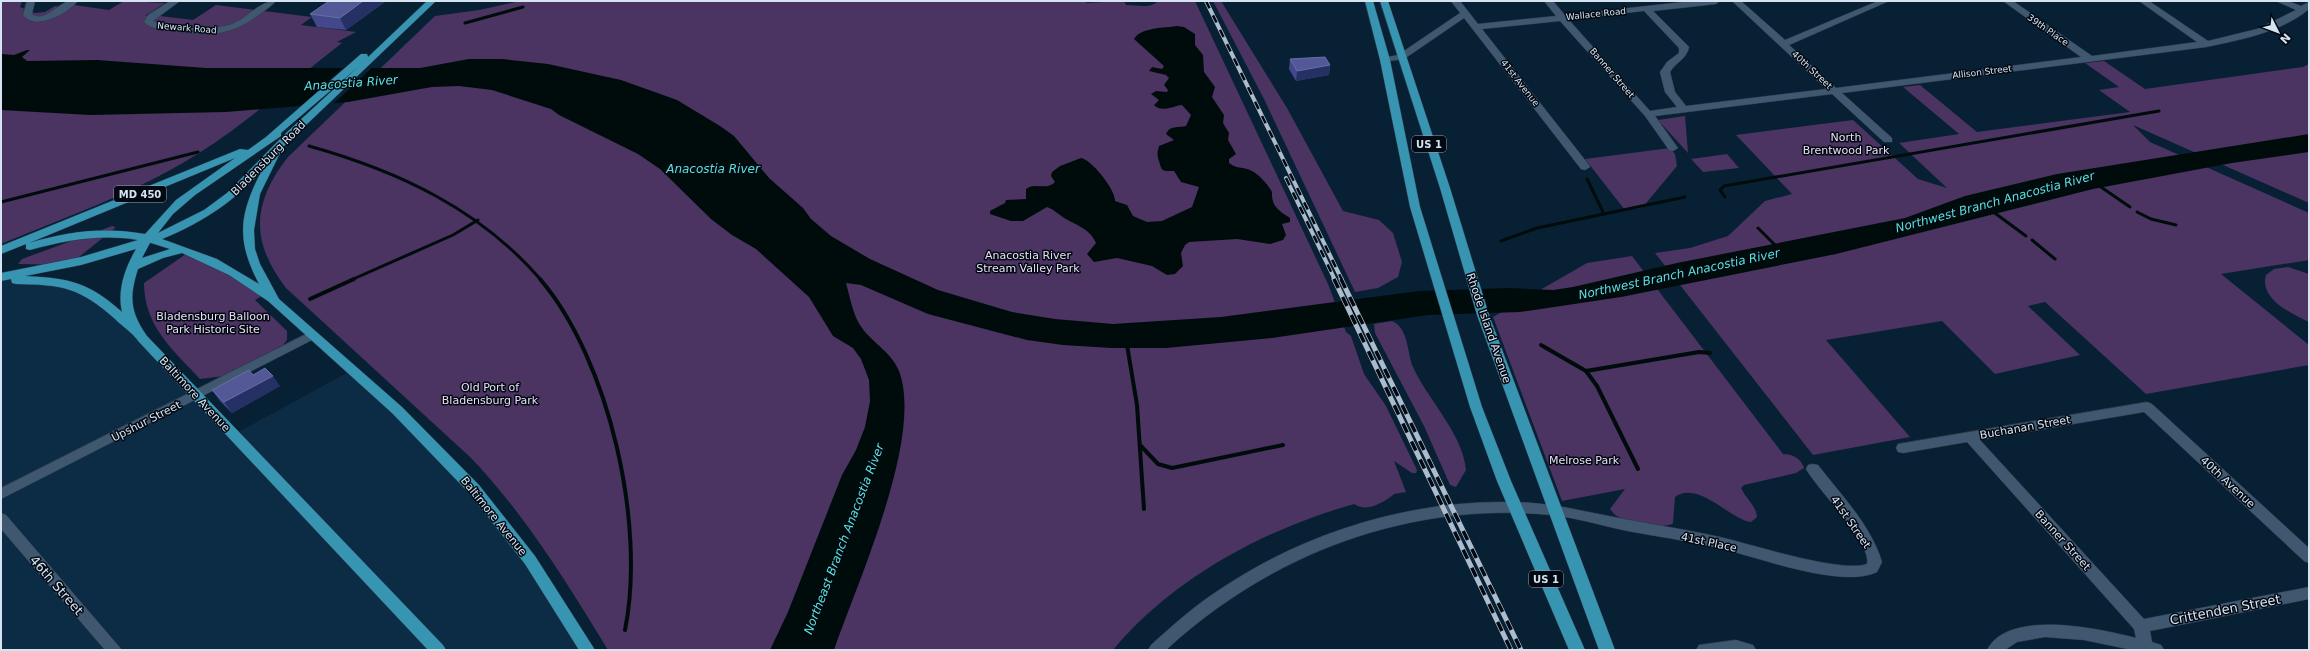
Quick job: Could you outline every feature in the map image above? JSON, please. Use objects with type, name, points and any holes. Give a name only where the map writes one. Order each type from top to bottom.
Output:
[{"type":"main road","name":"Bladensburg Road","points":[[1,250],[210,166],[277,134],[360,60],[420,1]]},
{"type":"main road","name":"Bladensburg Road","points":[[1,278],[73,263],[148,239],[190,222],[217,207],[244,185],[303,122],[372,60],[432,1]]},
{"type":"main road","name":"US 1","points":[[1369,1],[1385,60],[1416,207],[1447,315],[1476,407],[1515,507],[1577,650]]},
{"type":"main road","name":"Rhode Island Avenue","points":[[1384,1],[1401,57],[1445,188],[1483,315],[1607,650]]},
{"type":"main road","name":"Baltimore Avenue","points":[[277,134],[249,155],[181,200],[160,221],[132,267],[127,286],[126,302],[132,324],[196,396],[438,650]]},
{"type":"main road","name":"Baltimore Avenue","points":[[279,146],[255,194],[250,212],[248,230],[249,249],[254,264],[274,301],[397,410],[474,489],[530,560],[587,650]]},
{"type":"main road","points":[[1,256],[39,243],[77,235],[114,234],[148,239],[180,249],[230,271],[274,301]]},
{"type":"main road","points":[[132,267],[153,257],[180,249]]},
{"type":"main road","points":[[1,278],[49,281],[76,286],[97,297],[114,314],[137,330]]},
{"type":"street","points":[[31,1],[27,13],[29,18],[38,19],[48,17],[74,1]]},
{"type":"street","name":"Newark Road","points":[[176,1],[151,17],[148,22],[152,25],[216,32],[231,28],[272,1]]},
{"type":"street","name":"41st Avenue","points":[[1455,1],[1585,167]]},
{"type":"street","name":"Banner Street","points":[[1548,1],[1648,114],[1673,148]]},
{"type":"street","name":"Wallace Road","points":[[1476,27],[1716,1]]},
{"type":"street","name":"40th Street","points":[[1736,1],[1888,140]]},
{"type":"street","points":[[1784,44],[1885,1]]},
{"type":"street","name":"39th Place","points":[[2007,1],[2089,58]]},
{"type":"street","points":[[2143,1],[2206,44]]},
{"type":"street","points":[[2280,1],[2306,7]]},
{"type":"street","name":"Allison Street","points":[[1648,114],[2206,44],[2236,38],[2270,26],[2306,7]]},
{"type":"street","points":[[1646,9],[1684,47],[1683,54],[1670,64],[1665,72],[1670,92],[1684,110]]},
{"type":"street","points":[[1385,60],[1401,57],[1465,13]]},
{"type":"street","name":"Upshur Street","points":[[1,494],[196,396],[312,335]]},
{"type":"street","name":"Buchanan Street","points":[[1903,448],[2147,407]]},
{"type":"street","name":"40th Avenue","points":[[2147,407],[2309,557]]},
{"type":"street","name":"Banner Street","points":[[1970,437],[2141,626],[2151,649]]},
{"type":"street","name":"41st Street","points":[[1813,469],[1848,514],[1873,553],[1875,562],[1872,568],[1863,573]]},
{"type":"street","name":"41st Place","points":[[1156,650],[1179,628],[1233,588],[1256,574],[1310,548],[1364,528],[1408,517],[1450,511],[1515,507],[1554,510],[1718,543],[1804,565],[1863,573]]},
{"type":"street","name":"46th Street","points":[[1,519],[114,650]]},
{"type":"street","name":"Crittenden Street","points":[[2141,626],[2309,593]]},
{"type":"street","points":[[1995,650],[2013,637],[2030,632],[2054,631],[2076,632],[2151,649]]},
{"type":"street","points":[[1704,650],[1736,647],[1748,650]]},
{"type":"shaded area","points":[[1,279],[39,280],[97,297],[233,435],[352,370],[474,489],[587,650],[1,650]]},
{"type":"green space","points":[[1,1],[22,1],[20,7],[35,13],[45,12],[55,6],[70,8],[74,5],[109,10],[124,1],[165,3],[145,16],[160,16],[193,20],[216,5],[312,17],[301,25],[356,32],[337,42],[342,43],[246,120],[186,161],[164,174],[118,196],[1,244]]},
{"type":"green space","name":"Anacostia River Stream Valley Park","points":[[520,1],[1084,1],[1087,3],[1124,1],[1126,5],[1143,6],[1151,5],[1158,1],[1195,1],[1328,284],[1346,332],[1351,336],[1364,374],[1386,406],[1417,470],[1416,473],[1412,473],[1394,461],[1406,492],[1394,494],[1375,506],[1364,507],[1354,504],[1321,514],[1254,542],[1223,559],[1163,600],[1137,624],[1113,650],[608,650],[527,525],[490,479],[470,457],[286,288],[274,271],[266,254],[261,238],[260,222],[262,206],[267,190],[288,157],[435,16],[479,10]]},
{"type":"green space","points":[[1213,1],[1221,1],[1287,108],[1343,211],[1379,220],[1393,233],[1402,262],[1398,277],[1378,288],[1355,292],[1264,99]]},
{"type":"green space","name":"North Brentwood Park","points":[[2104,61],[2145,89],[2303,67],[2309,64],[2309,203],[2133,125],[2150,142],[2309,213],[2309,260],[2221,274],[2309,345],[2309,365],[2146,394],[2045,302],[2028,306],[2080,355],[1995,374],[1942,321],[1826,340],[1910,437],[1813,455],[1655,253],[1690,248],[1728,236],[1765,201],[1792,194],[1736,135],[1853,120],[1918,179],[1947,188],[1899,143],[1959,134],[1903,87],[1920,85],[1977,132],[2130,112],[2099,90],[2119,87],[2085,63]]},
{"type":"green space","points":[[1685,116],[1688,153],[1658,120]]},
{"type":"green space","points":[[1670,148],[1675,154],[1677,166],[1642,208],[1625,210],[1585,159]]},
{"type":"green space","points":[[1727,154],[1739,168],[1703,172],[1691,159]]},
{"type":"green space","points":[[112,226],[115,228],[74,261],[62,265],[18,264],[22,259]]},
{"type":"green space","name":"Bladensburg Balloon Park Historic Site","points":[[186,254],[217,267],[262,296],[255,300],[287,331],[287,340],[283,345],[224,376],[200,379],[170,347],[162,336],[149,312],[145,298],[144,283]]},
{"type":"green space","name":"Melrose Park","points":[[1632,256],[1783,454],[1796,457],[1803,465],[1804,468],[1796,473],[1744,485],[1741,488],[1753,505],[1756,513],[1757,517],[1751,522],[1743,520],[1714,502],[1694,493],[1684,493],[1675,497],[1673,523],[1663,526],[1628,521],[1614,514],[1610,509],[1625,489],[1562,501],[1493,317],[1587,263]]},
{"type":"green space","points":[[2288,267],[2309,274],[2309,322],[2286,310],[2272,298],[2267,291],[2265,284],[2266,275],[2274,269]]},
{"type":"green space","points":[[1392,321],[1398,324],[1402,329],[1407,342],[1411,362],[1419,379],[1459,443],[1466,470],[1456,487],[1450,485],[1424,426],[1375,333],[1374,324]]},
{"type":"water","points":[[1177,26],[1184,27],[1195,34],[1195,45],[1203,55],[1204,72],[1215,87],[1212,97],[1224,115],[1223,123],[1229,133],[1228,140],[1236,154],[1229,159],[1229,163],[1235,167],[1250,170],[1261,178],[1272,192],[1274,205],[1276,208],[1290,218],[1290,222],[1282,224],[1286,235],[1283,240],[1270,244],[1237,239],[1189,242],[1185,245],[1181,253],[1183,266],[1175,274],[1167,275],[1152,266],[1117,258],[1094,262],[1087,254],[1096,243],[1090,234],[1083,228],[1047,207],[1023,221],[1011,221],[990,214],[990,211],[1005,203],[1006,200],[1026,199],[1026,189],[1029,187],[1052,185],[1055,182],[1051,176],[1052,172],[1060,166],[1081,158],[1096,169],[1112,190],[1115,201],[1127,205],[1133,216],[1147,222],[1162,221],[1192,207],[1199,187],[1181,182],[1174,171],[1163,170],[1158,157],[1159,146],[1174,140],[1166,134],[1168,131],[1172,128],[1186,126],[1191,115],[1182,105],[1160,109],[1154,105],[1159,100],[1151,94],[1156,91],[1167,92],[1168,90],[1164,85],[1169,78],[1166,75],[1149,71],[1152,67],[1162,69],[1164,66],[1134,39],[1137,35],[1148,30]]},
{"type":"water","points":[[30,50],[22,57],[27,61],[97,60],[206,68],[420,68],[469,59],[502,59],[548,64],[621,80],[677,100],[734,136],[769,178],[803,208],[811,219],[831,236],[870,259],[938,290],[1012,312],[1055,319],[1113,324],[1221,317],[1419,291],[1509,288],[1553,290],[1573,287],[1677,263],[1905,218],[1965,196],[2057,174],[2309,134],[2309,152],[2232,163],[2093,189],[1836,254],[1621,297],[1520,312],[1428,315],[1272,338],[1166,348],[1112,348],[1063,345],[1027,340],[928,314],[861,285],[846,283],[856,318],[862,328],[887,353],[896,364],[899,371],[904,399],[903,433],[895,471],[884,510],[871,550],[834,650],[770,650],[788,612],[842,475],[856,450],[865,427],[870,401],[869,380],[861,359],[853,348],[833,336],[809,297],[756,249],[732,235],[711,219],[660,169],[638,154],[559,115],[551,109],[492,90],[459,86],[432,87],[348,102],[226,112],[90,115],[1,110],[1,54],[14,55]]},
{"type":"pier","points":[[346,65],[375,65],[331,106],[299,108]]},
{"type":"building","points":[[329,1],[363,1],[340,18],[310,14]]},
{"type":"building","points":[[1325,57],[1330,65],[1297,71],[1290,59]]},
{"type":"building","points":[[265,368],[273,376],[224,402],[212,390],[249,370],[253,375]]},
{"type":"waterway","points":[[465,23],[523,7]]},
{"type":"waterway","points":[[1725,197],[1720,190],[1724,186],[2159,111]]},
{"type":"waterway","points":[[309,146],[342,156],[405,181],[436,196],[476,221]]},
{"type":"waterway","points":[[1,202],[198,152]]},
{"type":"waterway","points":[[1587,179],[1604,214]]},
{"type":"waterway","name":"Northwest Branch Anacostia River","points":[[2098,185],[2130,207]]},
{"type":"waterway","points":[[1604,214],[1685,197]]},
{"type":"waterway","name":"Northwest Branch Anacostia River","points":[[1992,211],[2026,236]]},
{"type":"waterway","points":[[2137,212],[2151,219],[2176,225]]},
{"type":"waterway","points":[[1501,241],[1537,228],[1604,214]]},
{"type":"waterway","points":[[351,280],[453,235],[476,221]]},
{"type":"waterway","points":[[476,221],[492,233],[517,255],[541,280]]},
{"type":"waterway","name":"Northwest Branch Anacostia River","points":[[1758,228],[1778,248]]},
{"type":"waterway","points":[[2032,240],[2055,259]]},
{"type":"waterway","points":[[310,299],[354,279]]},
{"type":"waterway","points":[[540,279],[565,313],[586,354],[603,399],[617,446],[626,495],[630,543],[630,588],[625,630]]},
{"type":"waterway","points":[[1127,345],[1137,405],[1144,509]]},
{"type":"waterway","points":[[1541,345],[1586,371]]},
{"type":"waterway","points":[[1586,371],[1699,352],[1710,353]]},
{"type":"waterway","points":[[1586,371],[1597,386],[1638,469]]},
{"type":"waterway","points":[[1140,445],[1158,464],[1172,468],[1283,445]]},
{"type":"railway","points":[[1206,1],[1342,280]]},
{"type":"railway","points":[[1286,178],[1335,280]]},
{"type":"railway","points":[[1334,279],[1511,650]]},
{"type":"railway","points":[[1341,279],[1521,650]]},
{"type":"water label","name":"Anacostia River","points":[[351,83]]},
{"type":"water label","name":"Anacostia River","points":[[713,169]]},
{"type":"water label","name":"Northeast Branch Anacostia River","points":[[844,539]]},
{"type":"park label","name":"Old Port of Bladensburg Park","points":[[490,393]]}]
